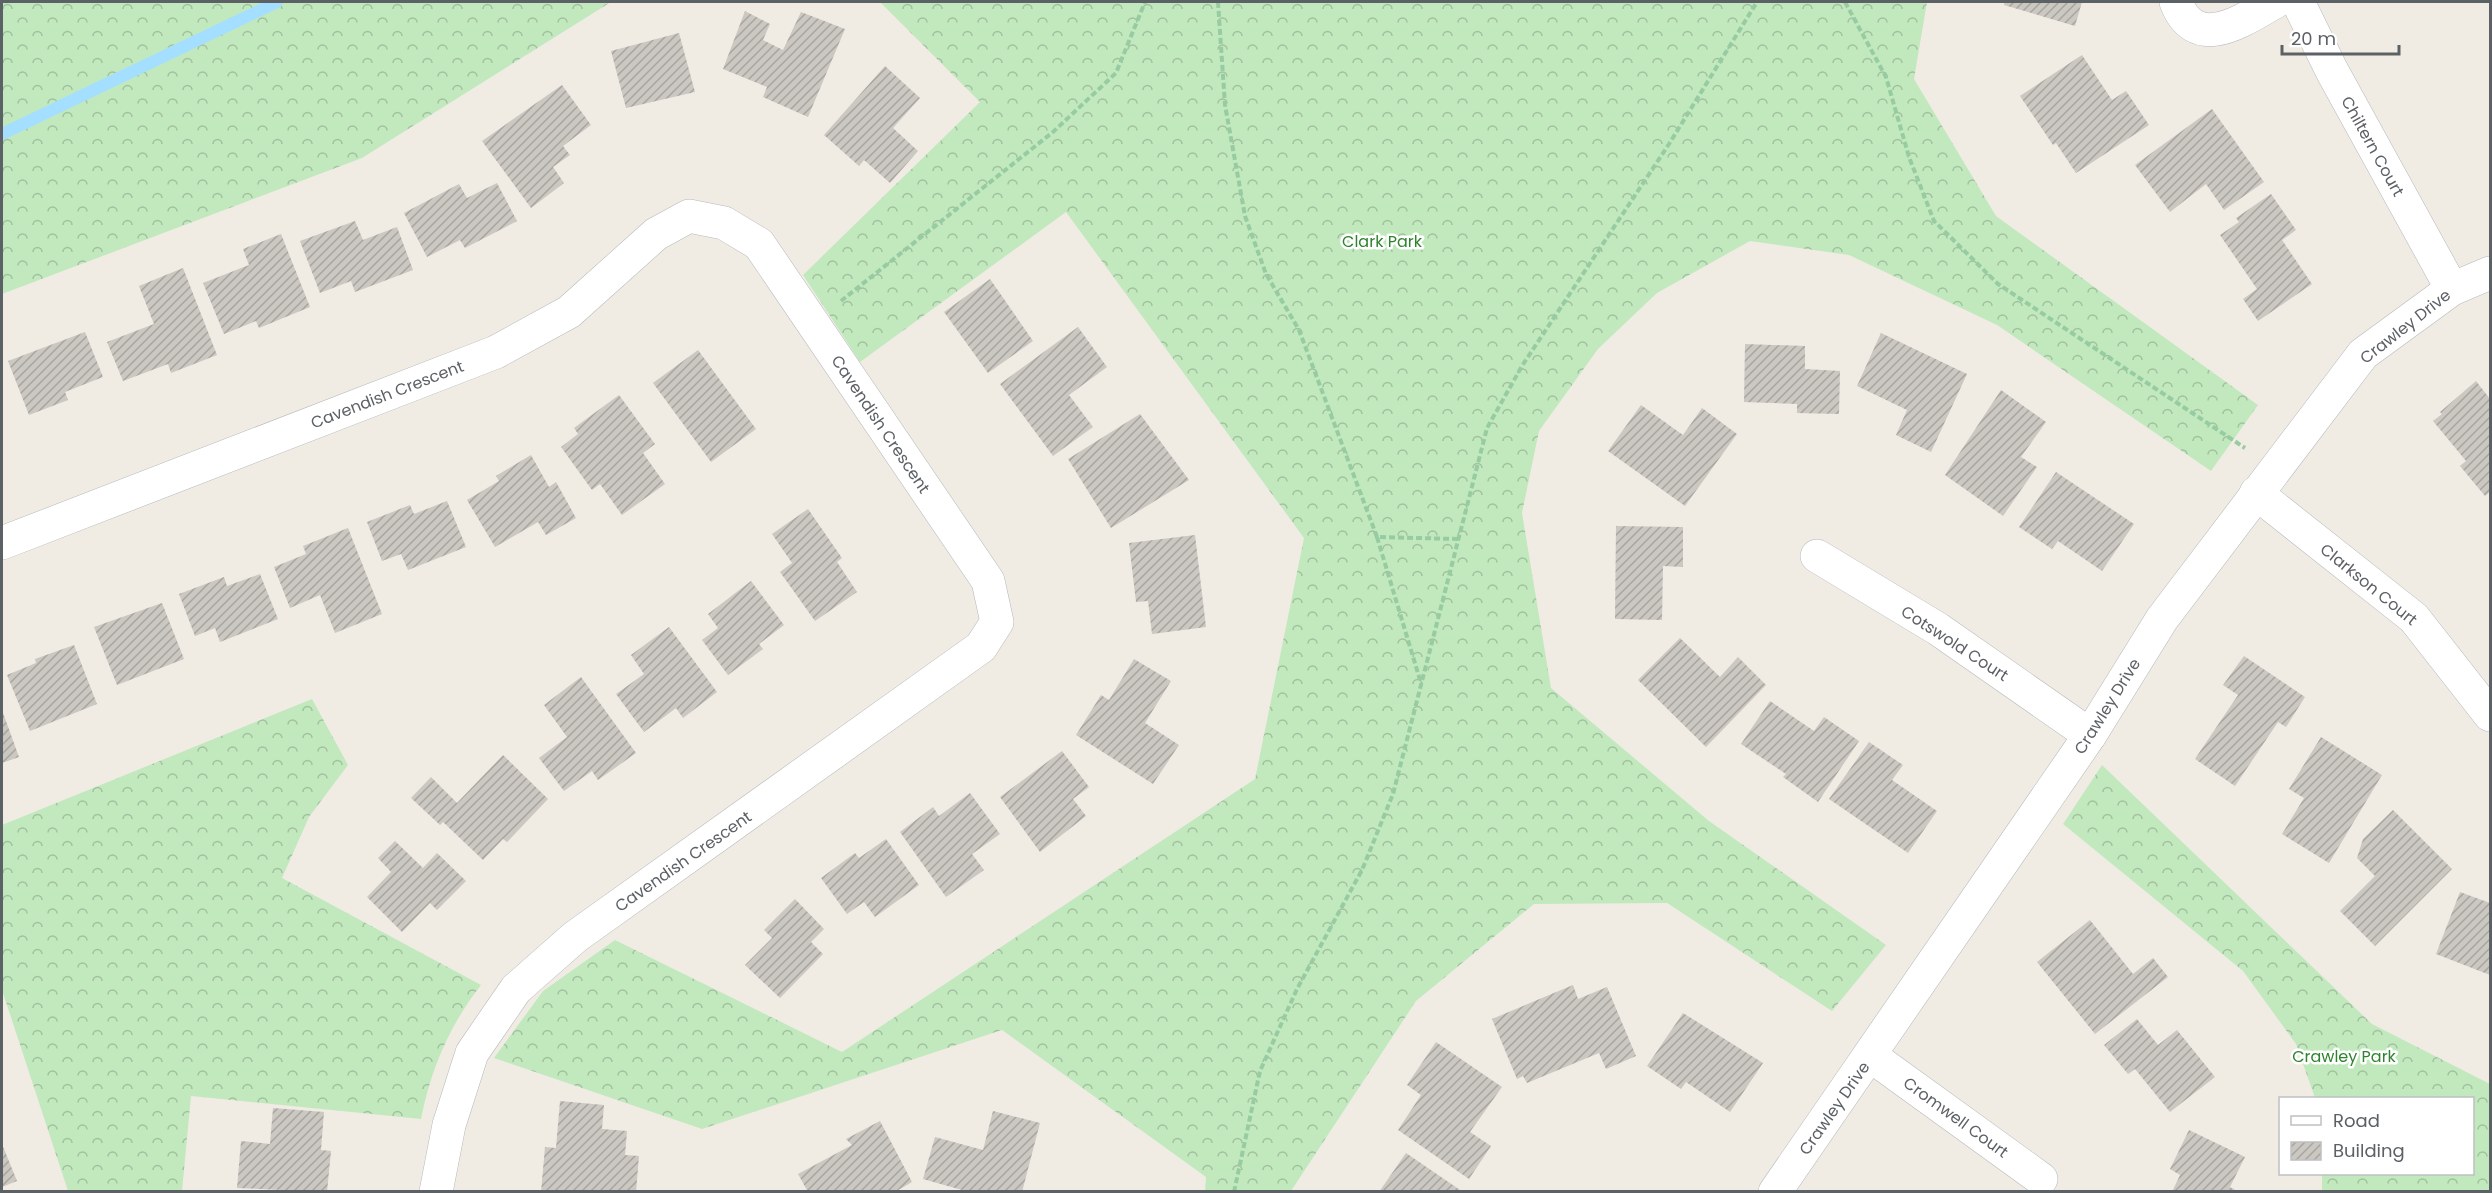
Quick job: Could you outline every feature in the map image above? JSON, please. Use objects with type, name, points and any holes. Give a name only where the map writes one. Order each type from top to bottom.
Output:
[{"type":"street","points":[[2176,2],[2181,14],[2191,25],[2210,29],[2229,28],[2275,2]]},
{"type":"street","name":"Chiltern Court","points":[[2298,2],[2332,71],[2452,289]]},
{"type":"street","name":"Cavendish Crescent","points":[[2,543],[496,352],[569,312],[656,234],[689,216],[724,223],[759,244],[988,581],[998,622],[981,647],[575,937],[516,989],[472,1053],[449,1125],[436,1191]]},
{"type":"street","name":"Crawley Drive","points":[[1775,1191],[2090,735],[2162,619],[2363,354],[2452,289],[2490,273]]},
{"type":"street","name":"Clarkson Court","points":[[2266,481],[2414,618],[2490,715]]},
{"type":"street","name":"Cotswold Court","points":[[1817,556],[1938,629],[2090,735]]},
{"type":"street","name":"Cromwell Court","points":[[1870,1056],[2041,1179]]},
{"type":"path","points":[[812,323],[1053,132],[1116,72],[1145,2]]},
{"type":"path","points":[[1218,2],[1225,105],[1245,216],[1266,274],[1299,330],[1377,537],[1420,681]]},
{"type":"path","points":[[1234,1191],[1260,1071],[1298,989],[1362,870],[1393,794],[1420,681],[1487,428],[1522,366],[1669,144],[1757,2]]},
{"type":"path","points":[[1845,2],[1886,77],[1908,157],[1934,221],[1941,229],[1998,284],[2266,481]]},
{"type":"path","points":[[1377,537],[1458,539]]},
{"type":"green space","points":[[2,2],[611,2],[362,158],[2,294]]},
{"type":"green space","name":"Clark Park","points":[[880,2],[1927,2],[1914,79],[1996,216],[2258,405],[2211,471],[1997,325],[1849,255],[1750,241],[1657,293],[1598,349],[1539,431],[1522,513],[1551,688],[1709,821],[1886,945],[1832,1011],[1667,903],[1534,904],[1416,1001],[1291,1191],[1205,1191],[1206,1177],[1002,1030],[702,1129],[494,1058],[543,991],[615,940],[842,1052],[1255,779],[1304,538],[1066,212],[860,362],[803,275],[980,102]]},
{"type":"green space","points":[[312,699],[348,765],[309,817],[282,878],[481,985],[460,1016],[443,1049],[430,1083],[421,1119],[191,1096],[182,1191],[68,1191],[2,990],[2,825]]},
{"type":"green space","name":"Crawley Park","points":[[2102,765],[2372,1024],[2490,1084],[2490,1191],[2322,1191],[2322,1175],[2474,1175],[2474,1097],[2315,1097],[2296,1044],[2243,971],[2063,824]]},
{"type":"building","points":[[2005,2],[2082,2],[2075,26],[2004,5]]},
{"type":"building","points":[[745,11],[770,24],[763,40],[783,50],[801,12],[845,29],[808,117],[763,97],[767,87],[723,69]]},
{"type":"building","points":[[679,33],[695,92],[626,108],[611,51]]},
{"type":"building","points":[[2082,55],[2112,100],[2126,91],[2149,125],[2076,173],[2056,143],[2053,145],[2020,96]]},
{"type":"building","points":[[885,66],[920,98],[893,128],[918,151],[890,183],[864,160],[859,166],[824,135]]},
{"type":"building","points":[[562,85],[591,125],[563,146],[570,155],[553,167],[564,183],[531,208],[482,141]]},
{"type":"building","points":[[2212,109],[2264,182],[2224,210],[2206,184],[2170,212],[2135,165]]},
{"type":"building","points":[[497,183],[517,221],[465,248],[460,240],[427,257],[404,213],[459,184],[467,198]]},
{"type":"building","points":[[2271,194],[2296,230],[2282,240],[2312,284],[2258,321],[2243,299],[2257,289],[2220,235],[2239,222],[2236,218]]},
{"type":"building","points":[[355,221],[363,240],[397,227],[413,270],[355,292],[351,281],[320,293],[300,241]]},
{"type":"building","points":[[281,234],[310,307],[259,328],[256,321],[224,334],[203,283],[249,265],[243,249]]},
{"type":"building","points":[[183,268],[217,355],[171,373],[168,364],[123,381],[107,342],[154,324],[139,286]]},
{"type":"building","points":[[990,279],[1033,341],[988,373],[944,312]]},
{"type":"building","points":[[1078,327],[1107,367],[1069,395],[1093,427],[1053,456],[1000,384]]},
{"type":"building","points":[[85,332],[103,377],[65,392],[68,400],[29,415],[8,361]]},
{"type":"building","points":[[1881,333],[1967,374],[1931,452],[1896,435],[1907,410],[1857,386]]},
{"type":"building","points":[[1745,344],[1805,346],[1805,369],[1840,371],[1839,414],[1797,413],[1797,404],[1744,402]]},
{"type":"building","points":[[698,350],[756,429],[711,462],[653,383]]},
{"type":"building","points":[[2476,381],[2490,399],[2490,492],[2485,496],[2460,466],[2466,461],[2433,421],[2442,414],[2440,412]]},
{"type":"building","points":[[2001,390],[2046,422],[2021,457],[2037,467],[2003,516],[1945,475]]},
{"type":"building","points":[[619,395],[655,444],[643,453],[665,484],[622,515],[600,484],[592,490],[561,447],[578,434],[574,428]]},
{"type":"building","points":[[1641,405],[1683,435],[1702,408],[1737,434],[1685,506],[1608,451]]},
{"type":"building","points":[[1140,414],[1189,480],[1111,528],[1068,459]]},
{"type":"building","points":[[531,455],[549,487],[556,482],[576,518],[546,535],[538,522],[495,547],[467,500],[499,481],[496,476]]},
{"type":"building","points":[[2056,472],[2134,524],[2102,571],[2058,541],[2052,549],[2019,527]]},
{"type":"building","points":[[447,501],[466,547],[408,570],[401,554],[382,561],[367,522],[410,505],[414,514]]},
{"type":"building","points":[[808,509],[842,558],[837,562],[857,592],[815,621],[780,572],[792,563],[772,534]]},
{"type":"building","points":[[1616,526],[1683,527],[1683,567],[1663,566],[1662,620],[1615,619]]},
{"type":"building","points":[[348,528],[382,614],[335,633],[320,595],[290,608],[274,567],[306,554],[303,546]]},
{"type":"building","points":[[1195,535],[1206,627],[1152,634],[1148,601],[1136,602],[1129,543]]},
{"type":"building","points":[[260,574],[278,619],[220,642],[215,628],[195,636],[179,594],[224,577],[227,586]]},
{"type":"building","points":[[751,581],[784,625],[759,644],[763,649],[728,675],[702,640],[718,628],[708,614]]},
{"type":"building","points":[[162,603],[184,659],[117,685],[94,627]]},
{"type":"building","points":[[669,627],[717,692],[683,718],[676,708],[644,732],[616,694],[644,674],[631,655]]},
{"type":"building","points":[[1680,638],[1720,677],[1738,657],[1766,685],[1706,747],[1638,680]]},
{"type":"building","points":[[74,645],[97,704],[30,731],[7,675],[36,663],[35,659]]},
{"type":"building","points":[[2244,656],[2305,697],[2286,727],[2278,722],[2235,786],[2195,759],[2238,695],[2223,685]]},
{"type":"building","points":[[1134,659],[1171,681],[1145,723],[1179,745],[1153,784],[1076,735],[1101,695],[1109,700]]},
{"type":"building","points":[[581,677],[636,753],[598,780],[592,771],[564,791],[539,758],[567,737],[544,705]]},
{"type":"building","points":[[1770,701],[1814,731],[1824,717],[1859,741],[1818,802],[1783,777],[1786,774],[1741,744]]},
{"type":"building","points":[[2,710],[19,757],[2,763]]},
{"type":"building","points":[[2321,737],[2382,775],[2329,863],[2282,834],[2304,798],[2289,789]]},
{"type":"building","points":[[1869,742],[1903,765],[1892,780],[1937,811],[1908,853],[1829,799]]},
{"type":"building","points":[[1062,751],[1089,787],[1073,799],[1086,816],[1040,852],[1000,797]]},
{"type":"building","points":[[503,755],[548,799],[507,842],[503,839],[483,860],[443,822],[440,825],[411,798],[431,777],[457,803]]},
{"type":"building","points":[[970,793],[1000,834],[972,854],[984,870],[946,897],[900,832],[933,807],[939,816]]},
{"type":"building","points":[[2393,810],[2452,869],[2375,946],[2340,911],[2375,876],[2357,858],[2363,839]]},
{"type":"building","points":[[886,839],[919,885],[875,917],[864,902],[847,914],[821,878],[855,853],[859,858]]},
{"type":"building","points":[[395,841],[423,868],[437,853],[466,881],[437,910],[430,903],[402,932],[367,897],[391,872],[378,858]]},
{"type":"building","points":[[2460,892],[2490,903],[2490,975],[2436,954]]},
{"type":"building","points":[[795,899],[824,929],[811,942],[823,954],[780,998],[745,965],[772,938],[764,930]]},
{"type":"building","points":[[2090,920],[2133,974],[2153,958],[2168,977],[2095,1034],[2037,962]]},
{"type":"building","points":[[1573,985],[1578,999],[1607,987],[1636,1056],[1606,1069],[1599,1053],[1527,1083],[1523,1076],[1517,1079],[1492,1019]]},
{"type":"building","points":[[1683,1013],[1763,1063],[1730,1112],[1686,1082],[1681,1089],[1647,1066]]},
{"type":"building","points":[[2137,1019],[2158,1045],[2177,1030],[2215,1077],[2170,1112],[2135,1069],[2128,1074],[2104,1045]]},
{"type":"building","points":[[1436,1042],[1502,1087],[1470,1132],[1491,1146],[1469,1179],[1398,1130],[1421,1095],[1407,1085]]},
{"type":"building","points":[[560,1101],[604,1105],[602,1129],[627,1131],[625,1155],[639,1156],[636,1192],[541,1192],[545,1147],[556,1148]]},
{"type":"building","points":[[273,1108],[324,1112],[321,1150],[331,1151],[327,1192],[237,1188],[241,1141],[270,1144]]},
{"type":"building","points":[[993,1111],[1040,1123],[1022,1192],[969,1192],[923,1179],[935,1137],[983,1150]]},
{"type":"building","points":[[880,1121],[912,1182],[895,1192],[808,1192],[798,1174],[852,1145],[846,1139]]},
{"type":"building","points":[[2189,1130],[2245,1157],[2230,1187],[2239,1192],[2172,1192],[2180,1175],[2170,1169]]},
{"type":"building","points":[[2,1144],[17,1181],[2,1187]]},
{"type":"building","points":[[1406,1153],[1463,1192],[1379,1192]]},
{"type":"waterway","points":[[2,134],[277,2]]}]
